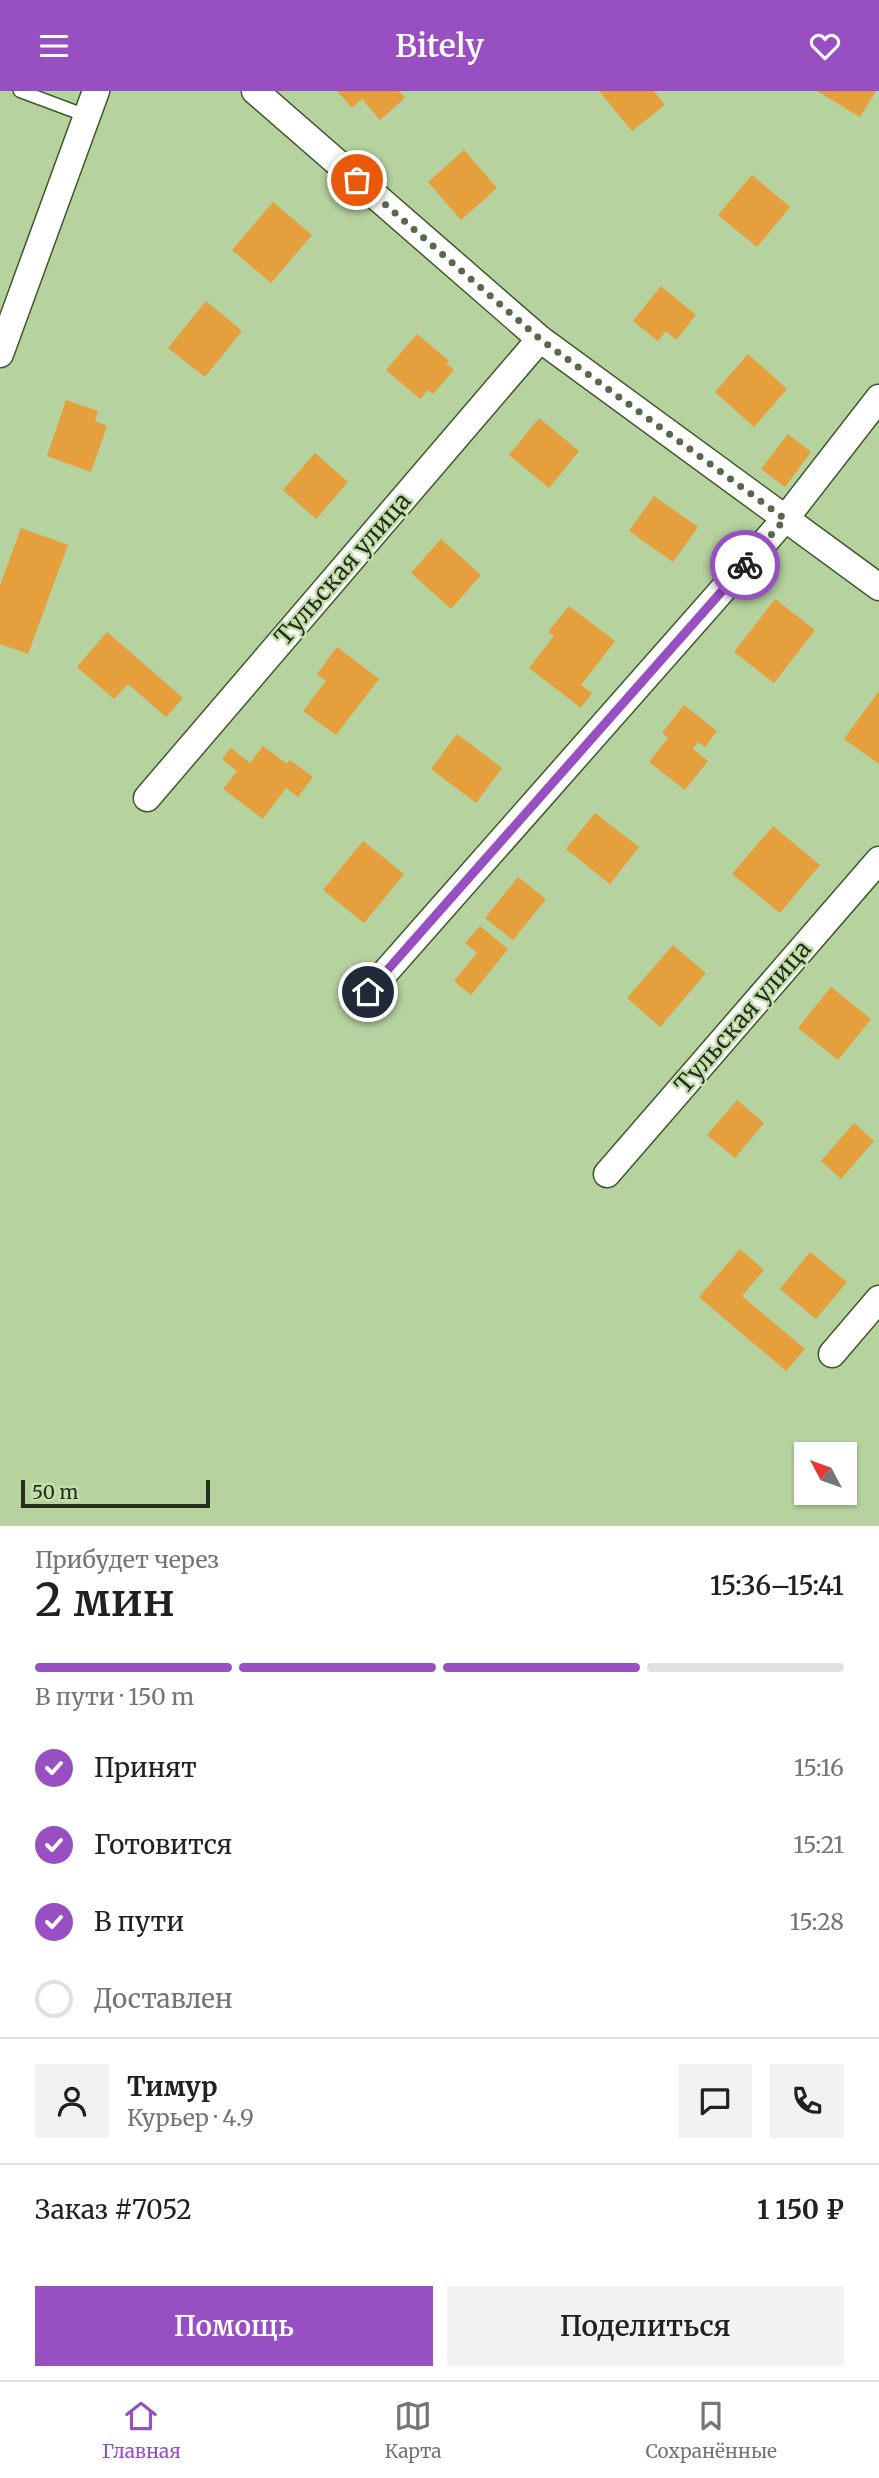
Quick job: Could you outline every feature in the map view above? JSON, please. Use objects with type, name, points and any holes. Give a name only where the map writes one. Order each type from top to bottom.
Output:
[{"type":"street","points":[[0,354],[96,91]]},
{"type":"street","points":[[255,91],[540,339],[879,587]]},
{"type":"street","name":"Тульская улица","points":[[146,798],[540,339]]},
{"type":"street","points":[[368,992],[785,519],[879,398]]},
{"type":"street","name":"Тульская улица","points":[[607,1174],[879,860]]},
{"type":"street","points":[[832,1355],[879,1299]]},
{"type":"lane","points":[[20,91],[87,116]]},
{"type":"building","points":[[337,91],[399,91],[405,98],[380,120],[362,99],[352,108]]},
{"type":"building","points":[[599,91],[654,91],[665,105],[632,131]]},
{"type":"building","points":[[817,91],[876,91],[860,117]]},
{"type":"building","points":[[464,150],[497,188],[461,220],[428,182]]},
{"type":"building","points":[[752,175],[790,207],[757,247],[718,215]]},
{"type":"building","points":[[273,202],[312,235],[271,283],[232,250]]},
{"type":"building","points":[[661,286],[696,315],[676,340],[666,331],[658,341],[633,321]]},
{"type":"building","points":[[206,301],[242,331],[205,377],[168,348]]},
{"type":"building","points":[[417,334],[449,361],[446,363],[454,370],[433,394],[428,390],[420,399],[386,370]]},
{"type":"building","points":[[748,354],[787,389],[754,427],[715,392]]},
{"type":"building","points":[[66,400],[98,411],[95,421],[107,426],[91,472],[47,456]]},
{"type":"building","points":[[539,418],[579,451],[549,488],[509,455]]},
{"type":"building","points":[[788,434],[811,452],[785,487],[761,469]]},
{"type":"building","points":[[315,453],[348,482],[316,519],[283,490]]},
{"type":"building","points":[[654,496],[698,527],[673,562],[629,531]]},
{"type":"building","points":[[21,528],[68,545],[28,654],[0,644],[0,586]]},
{"type":"building","points":[[441,539],[481,575],[451,609],[411,573]]},
{"type":"building","points":[[775,599],[815,630],[774,683],[734,652]]},
{"type":"building","points":[[569,606],[615,641],[581,685],[592,693],[581,708],[529,668],[554,636],[548,632]]},
{"type":"building","points":[[107,632],[183,698],[166,717],[128,684],[114,699],[77,667]]},
{"type":"building","points":[[337,647],[379,679],[336,735],[303,711],[326,681],[317,674]]},
{"type":"building","points":[[879,691],[879,764],[844,739]]},
{"type":"building","points":[[684,705],[717,731],[705,747],[698,742],[693,749],[708,761],[685,790],[649,762],[668,738],[662,733]]},
{"type":"building","points":[[457,734],[502,768],[476,803],[431,769]]},
{"type":"building","points":[[263,746],[287,764],[290,760],[313,777],[298,797],[286,788],[263,819],[223,789],[237,771],[222,759],[231,748],[250,763]]},
{"type":"building","points":[[595,813],[639,847],[610,884],[566,849]]},
{"type":"building","points":[[773,826],[820,865],[780,913],[732,874]]},
{"type":"building","points":[[363,841],[404,874],[364,923],[323,890]]},
{"type":"building","points":[[518,877],[546,899],[513,940],[485,918]]},
{"type":"building","points":[[480,926],[508,949],[471,995],[454,981],[477,953],[465,943]]},
{"type":"building","points":[[673,945],[706,973],[660,1027],[627,998]]},
{"type":"building","points":[[831,987],[871,1019],[838,1060],[798,1028]]},
{"type":"building","points":[[737,1100],[764,1123],[735,1158],[707,1135]]},
{"type":"building","points":[[854,1123],[874,1141],[841,1179],[821,1161]]},
{"type":"building","points":[[740,1249],[764,1270],[742,1296],[805,1349],[786,1371],[699,1297]]},
{"type":"building","points":[[810,1252],[847,1282],[816,1319],[780,1289]]},
{"type":"way so far","points":[[357,180],[540,339],[785,519],[745,565]]},
{"type":"route","points":[[368,992],[745,565]]}]
